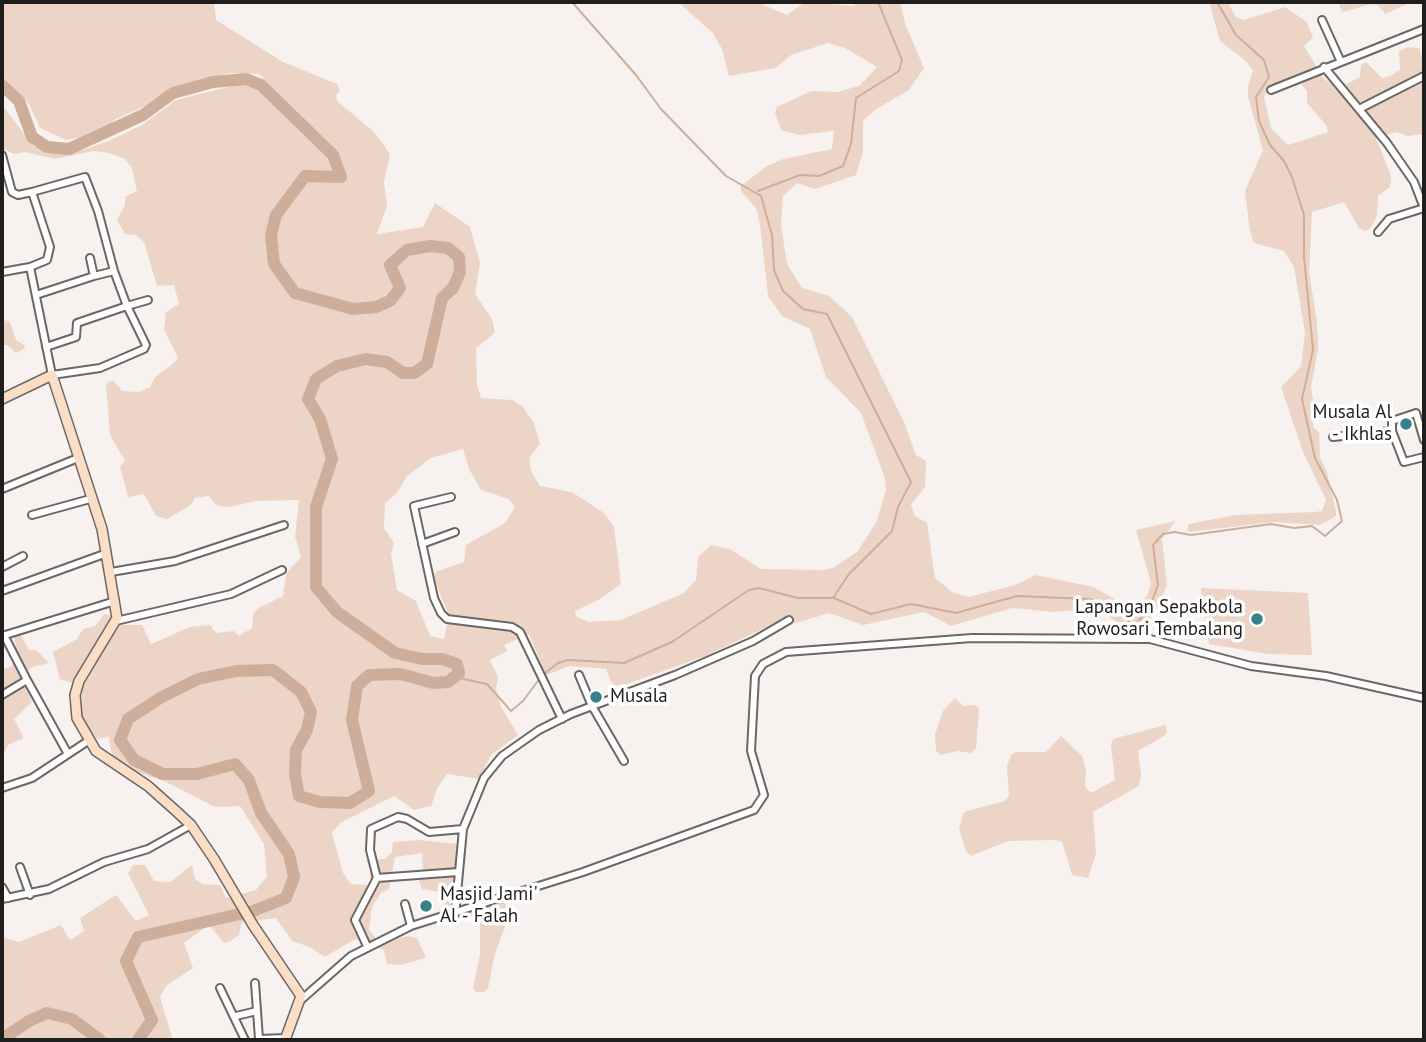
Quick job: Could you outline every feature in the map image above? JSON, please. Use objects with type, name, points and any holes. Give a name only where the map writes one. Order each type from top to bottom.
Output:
[{"type":"main road","points":[[2,399],[52,375],[107,553],[116,621],[87,664],[75,695],[77,718],[89,741],[105,760],[148,786],[191,825],[302,999],[286,1039]]},
{"type":"street","points":[[1322,20],[1341,62]]},
{"type":"street","points":[[1271,90],[1424,29]]},
{"type":"street","points":[[1324,67],[1361,108],[1414,182],[1424,208],[1393,217],[1378,232]]},
{"type":"street","points":[[1361,108],[1424,76]]},
{"type":"street","points":[[2,155],[12,192],[18,195],[85,177],[98,211],[114,271],[146,345],[144,349],[100,368],[52,375],[30,267]]},
{"type":"street","points":[[2,272],[30,267],[47,260],[51,251],[32,192]]},
{"type":"street","points":[[90,258],[94,276]]},
{"type":"street","points":[[36,295],[114,271]]},
{"type":"street","points":[[47,347],[76,337],[77,323],[149,300]]},
{"type":"street","points":[[1424,440],[1416,413],[1392,421],[1392,431],[1405,462],[1424,457]]},
{"type":"street","points":[[1333,437],[1392,431]]},
{"type":"street","points":[[2,489],[78,457]]},
{"type":"street","points":[[451,497],[414,506],[434,598],[445,618],[517,629],[562,719]]},
{"type":"street","points":[[32,516],[90,499]]},
{"type":"street","points":[[111,572],[175,561],[284,524]]},
{"type":"street","points":[[422,544],[455,532]]},
{"type":"street","points":[[2,591],[107,553]]},
{"type":"street","points":[[2,566],[23,556]]},
{"type":"street","points":[[116,621],[231,594],[282,570]]},
{"type":"street","points":[[68,754],[3,636],[115,601]]},
{"type":"street","points":[[455,915],[463,829],[484,778],[502,756],[562,719],[753,641],[789,620]]},
{"type":"street","points":[[302,999],[335,968],[368,946],[411,926],[455,915],[754,810],[764,795],[751,751],[755,676],[763,664],[786,652],[972,638],[1150,639],[1251,666],[1326,676],[1424,698]]},
{"type":"street","points":[[579,676],[592,706],[624,761]]},
{"type":"street","points":[[2,695],[27,680]]},
{"type":"street","points":[[2,788],[32,778],[89,741]]},
{"type":"street","points":[[368,946],[355,920],[377,878],[369,838],[371,829],[398,817],[407,819],[429,832],[463,829]]},
{"type":"street","points":[[2,887],[5,898],[30,895],[104,862],[148,849],[191,825]]},
{"type":"street","points":[[20,867],[30,895]]},
{"type":"street","points":[[377,878],[458,872]]},
{"type":"street","points":[[405,904],[411,926]]},
{"type":"street","points":[[255,983],[257,1040],[286,1039]]},
{"type":"street","points":[[220,988],[236,1016],[245,1040]]},
{"type":"street","points":[[236,1016],[257,1011]]},
{"type":"shaded area","points":[[2,2],[214,2],[216,20],[283,62],[337,84],[340,91],[336,95],[337,101],[374,132],[390,154],[384,182],[387,206],[377,234],[423,227],[435,203],[470,227],[480,263],[475,294],[492,319],[495,333],[476,348],[477,385],[481,398],[512,400],[522,406],[534,423],[540,444],[529,458],[531,471],[540,486],[572,492],[604,513],[614,527],[621,584],[600,599],[575,611],[576,616],[588,622],[621,620],[684,593],[696,580],[698,557],[711,545],[730,549],[761,569],[833,568],[857,552],[877,521],[886,489],[885,478],[861,413],[826,377],[810,329],[782,316],[768,296],[756,208],[741,191],[741,186],[767,166],[783,159],[832,149],[834,131],[799,135],[781,130],[775,113],[777,107],[811,91],[837,92],[859,86],[877,67],[845,48],[828,43],[791,55],[776,68],[729,76],[722,49],[713,33],[678,2],[757,2],[787,15],[805,2],[854,6],[856,2],[900,2],[906,26],[924,68],[909,90],[876,109],[863,121],[863,152],[856,175],[815,189],[797,183],[783,196],[781,225],[787,264],[802,288],[829,296],[852,317],[904,422],[916,455],[926,461],[925,487],[911,505],[915,516],[927,523],[935,578],[952,592],[969,597],[1015,585],[1036,575],[1093,587],[1135,610],[1148,594],[1151,583],[1136,530],[1176,521],[1162,539],[1167,585],[1157,608],[1142,633],[1107,616],[1079,610],[1054,612],[1012,608],[951,626],[924,612],[863,625],[829,613],[800,622],[769,626],[705,656],[624,685],[613,686],[606,669],[570,666],[546,675],[529,634],[504,645],[507,651],[490,660],[498,677],[496,689],[501,707],[518,735],[491,755],[479,779],[447,774],[437,789],[431,806],[414,810],[394,796],[340,823],[332,833],[343,873],[351,884],[370,885],[370,867],[366,860],[385,859],[392,852],[393,842],[418,840],[458,844],[451,911],[444,910],[440,892],[422,889],[419,881],[423,869],[422,853],[395,857],[389,889],[381,893],[372,907],[369,930],[380,943],[408,936],[417,938],[426,958],[400,965],[387,964],[384,950],[355,939],[325,957],[310,947],[292,941],[276,918],[242,922],[239,935],[224,943],[209,925],[184,943],[193,968],[166,986],[160,997],[173,1040],[2,1040],[2,937],[19,942],[61,925],[70,940],[84,931],[80,918],[116,895],[136,921],[149,915],[128,873],[133,865],[145,865],[154,881],[170,882],[192,865],[195,879],[203,884],[220,885],[226,898],[256,890],[267,876],[264,844],[240,806],[215,807],[164,781],[139,773],[112,757],[109,737],[95,739],[90,734],[82,714],[81,686],[60,679],[53,652],[77,639],[83,629],[95,626],[104,614],[109,615],[118,625],[142,625],[151,644],[190,627],[210,625],[216,633],[234,631],[239,636],[252,628],[253,615],[257,609],[283,596],[286,574],[301,557],[295,536],[299,500],[256,501],[229,507],[216,505],[209,496],[195,498],[191,505],[167,519],[156,516],[144,494],[128,497],[120,466],[125,461],[110,435],[106,384],[113,380],[122,391],[139,392],[150,387],[155,377],[174,363],[178,358],[164,329],[166,312],[179,304],[174,285],[157,286],[144,242],[136,235],[125,234],[117,220],[125,205],[125,197],[137,191],[132,168],[125,159],[109,153],[93,151],[55,159],[25,152],[14,154],[2,148],[2,105],[33,146],[68,155],[109,141],[142,125],[176,100],[264,78],[259,74],[231,73],[207,78],[116,119],[106,128],[66,140],[40,128],[29,104],[2,76]],"holes":[[[463,449],[469,469],[481,490],[509,499],[515,507],[505,523],[466,545],[464,562],[436,572],[433,577],[449,615],[444,639],[430,636],[416,601],[397,590],[391,554],[394,543],[384,528],[385,503],[397,493],[407,476],[431,458]]]},
{"type":"shaded area","points":[[1209,2],[1228,2],[1236,17],[1244,20],[1285,7],[1307,22],[1313,38],[1304,46],[1324,79],[1339,88],[1360,77],[1361,65],[1366,62],[1382,78],[1400,70],[1399,51],[1408,47],[1419,48],[1423,59],[1424,134],[1408,136],[1397,132],[1376,138],[1391,176],[1390,187],[1378,196],[1377,215],[1371,228],[1365,231],[1359,228],[1344,202],[1312,212],[1309,272],[1317,322],[1318,349],[1311,388],[1315,409],[1313,427],[1319,432],[1320,457],[1327,472],[1336,512],[1336,516],[1320,525],[1273,522],[1190,532],[1187,530],[1189,524],[1235,515],[1322,511],[1326,500],[1303,452],[1281,387],[1301,366],[1305,332],[1294,267],[1284,251],[1254,243],[1250,232],[1245,191],[1263,150],[1248,97],[1253,71],[1246,61],[1220,41]],"holes":[[[1297,78],[1307,91],[1307,103],[1326,125],[1328,132],[1288,145],[1271,128],[1264,97],[1271,85]]]},
{"type":"shaded area","points":[[1338,2],[1412,2],[1385,14],[1378,5],[1372,4],[1342,12]]},
{"type":"shaded area","points":[[2,321],[10,322],[16,340],[25,348],[16,353],[7,345],[2,345]]},
{"type":"shaded area","name":"Lapangan Sepakbola Rowosari Tembalang","points":[[1201,588],[1308,593],[1312,655],[1268,654],[1209,644]]},
{"type":"shaded area","points":[[20,634],[29,650],[36,650],[49,663],[32,667],[21,676],[32,702],[14,719],[22,739],[8,745],[2,757],[2,670],[12,666],[17,654],[14,636]]},
{"type":"shaded area","points":[[955,698],[963,706],[975,705],[979,709],[976,748],[971,753],[957,751],[941,755],[936,751],[935,734],[943,711]]},
{"type":"shaded area","points":[[1165,725],[1167,731],[1164,736],[1138,751],[1141,775],[1139,786],[1093,812],[1096,854],[1088,878],[1072,875],[1062,842],[1056,840],[1008,841],[971,856],[966,851],[959,829],[964,812],[1005,801],[1009,796],[1007,766],[1011,755],[1016,752],[1046,752],[1061,736],[1082,756],[1086,769],[1085,786],[1088,791],[1093,792],[1115,780],[1111,745],[1113,739]]},
{"type":"shaded area","points":[[501,896],[508,909],[507,921],[494,957],[488,988],[484,992],[476,992],[473,988],[480,955],[480,927],[477,919],[467,915],[466,910],[472,903]]},
{"type":"waterway","points":[[544,674],[558,663],[568,660],[624,663],[672,642],[749,590],[759,588],[798,598],[833,598],[849,574],[892,531],[898,507],[911,482],[827,314],[803,309],[783,291],[774,270],[772,235],[761,196],[726,176],[661,109],[636,75],[572,2]]},
{"type":"waterway","points":[[758,191],[800,175],[819,176],[843,166],[851,144],[856,98],[899,71],[902,60],[878,2]]},
{"type":"waterway","points":[[834,598],[871,614],[911,604],[956,613],[1017,596],[1089,599],[1116,610],[1134,626],[1149,609],[1158,585],[1153,545],[1163,534],[1175,532],[1191,535],[1271,524],[1294,528],[1312,526],[1325,536],[1342,521],[1337,500],[1315,458],[1302,399],[1313,350],[1304,257],[1304,215],[1292,177],[1284,161],[1270,145],[1259,121],[1256,97],[1269,77],[1264,60],[1236,35],[1217,2]]},
{"type":"waterway","points":[[2,85],[19,101],[32,137],[47,147],[69,149],[143,115],[173,93],[213,82],[246,79],[261,85],[333,155],[341,177],[305,176],[276,215],[271,235],[274,264],[295,293],[353,309],[376,307],[390,301],[400,288],[390,265],[407,250],[430,246],[448,248],[459,257],[460,272],[453,288],[442,298],[427,364],[414,373],[403,373],[387,362],[366,359],[337,366],[316,379],[308,399],[320,419],[332,459],[316,507],[316,587],[337,612],[395,653],[422,659],[442,659],[457,664],[459,673],[448,682],[433,683],[401,674],[369,675],[357,686],[352,720],[369,791],[350,803],[320,802],[299,796],[295,774],[296,750],[307,730],[311,712],[301,692],[273,670],[236,671],[198,679],[160,698],[128,719],[120,740],[134,760],[163,774],[197,774],[235,764],[249,780],[261,813],[289,854],[294,877],[286,898],[253,911],[138,937],[126,961],[152,1020],[138,1040]]},
{"type":"waterway","points":[[454,677],[487,684],[511,711],[523,701],[540,678]]},
{"type":"waterway","points":[[6,1040],[8,1035],[29,1021],[47,1013],[72,1019],[100,1040]]},
{"type":"place","name":"Musala Al - Ikhlas","points":[[1406,424]]},
{"type":"place","name":"Lapangan Sepakbola Rowosari Tembalang","points":[[1257,619]]},
{"type":"place","name":"Musala","points":[[596,697]]},
{"type":"place","name":"Masjid Jami' Al - Falah","points":[[426,906]]}]
